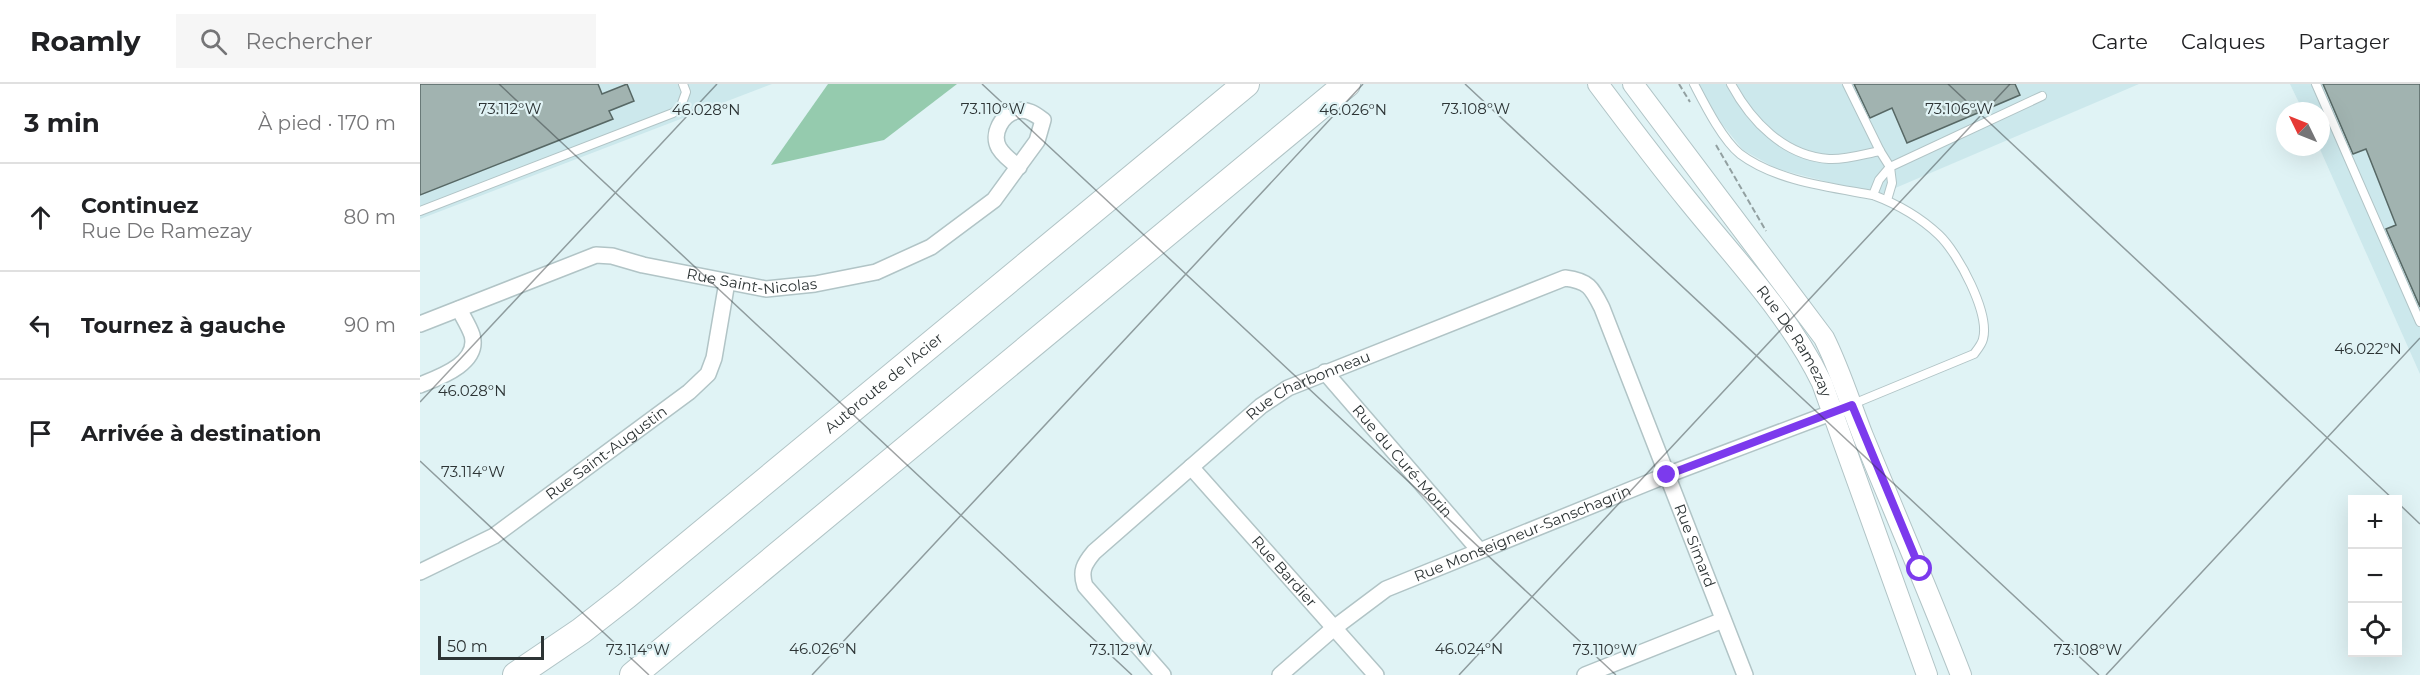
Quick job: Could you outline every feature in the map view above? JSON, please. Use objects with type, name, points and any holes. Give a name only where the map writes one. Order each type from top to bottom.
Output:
[{"type":"highway","name":"Autoroute de l'Acier","points":[[516,675],[581,631],[634,590],[1246,84]]},
{"type":"highway","points":[[633,675],[1347,84]]},
{"type":"street","name":"Rue De Ramezay","points":[[1598,84],[1689,202],[1785,320],[1813,365],[1927,675]]},
{"type":"street","name":"Rue De Ramezay","points":[[1633,84],[1817,328],[1835,361],[1961,675]]},
{"type":"street","name":"Rue Saint-Nicolas","points":[[420,324],[596,255],[612,256],[643,266],[766,289],[815,284],[876,272],[931,247],[960,226],[994,200],[1019,167]]},
{"type":"street","name":"Rue Charbonneau","points":[[1163,675],[1085,586],[1081,575],[1084,563],[1094,552],[1261,406],[1288,388],[1565,278],[1586,283]]},
{"type":"street","name":"Rue Saint-Augustin","points":[[420,572],[494,536],[689,392],[708,374],[714,358],[727,282]]},
{"type":"street","name":"Rue Simard","points":[[1586,283],[1594,292],[1602,308],[1745,675]]},
{"type":"street","points":[[420,385],[465,362],[473,347],[472,334],[459,309]]},
{"type":"street","name":"Rue du Curé-Morin","points":[[1325,372],[1479,550]]},
{"type":"street","name":"Rue Monseigneur-Sanschagrin","points":[[1280,675],[1334,628],[1386,589],[1667,475],[1852,405]]},
{"type":"street","name":"Rue Bardier","points":[[1191,467],[1376,675]]},
{"type":"street","points":[[1585,675],[1723,620]]},
{"type":"street","points":[[1917,649],[1946,635]]},
{"type":"lane","points":[[420,211],[673,113],[681,106],[686,92],[683,84]]},
{"type":"lane","points":[[1694,84],[1714,121],[1739,153],[1775,173],[1887,200],[1920,219],[1941,237],[1961,267],[1978,301],[1984,326],[1983,340],[1974,354],[1852,405]]},
{"type":"lane","points":[[1731,84],[1740,102],[1768,134],[1785,144],[1815,157],[1832,159],[1880,151]]},
{"type":"lane","points":[[1847,84],[1890,167],[1892,183],[1887,200]]},
{"type":"lane","points":[[2316,84],[2420,322]]},
{"type":"lane","points":[[1873,195],[1879,180],[1890,167],[2042,96]]},
{"type":"path","points":[[1679,84],[1690,103]]},
{"type":"path","points":[[1712,138],[1769,239]]},
{"type":"shaded area","points":[[420,84],[772,84],[420,219]]},
{"type":"shaded area","points":[[1698,84],[2139,84],[1879,195],[1777,169],[1743,150],[1717,118]]},
{"type":"shaded area","points":[[2290,84],[2420,84],[2420,374],[2323,156],[2330,156],[2330,102],[2299,102]]},
{"type":"green space","points":[[828,84],[957,84],[884,140],[771,165]]},
{"type":"building","points":[[420,84],[598,84],[602,94],[627,84],[634,101],[609,111],[613,119],[420,195]]},
{"type":"building","points":[[1854,84],[2015,84],[2020,95],[1907,143],[1892,108],[1870,118]]},
{"type":"building","points":[[2323,84],[2420,84],[2420,307],[2386,229],[2396,225],[2366,149],[2353,154]]},
{"type":"route","points":[[1667,475],[1852,405],[1920,569]]}]
